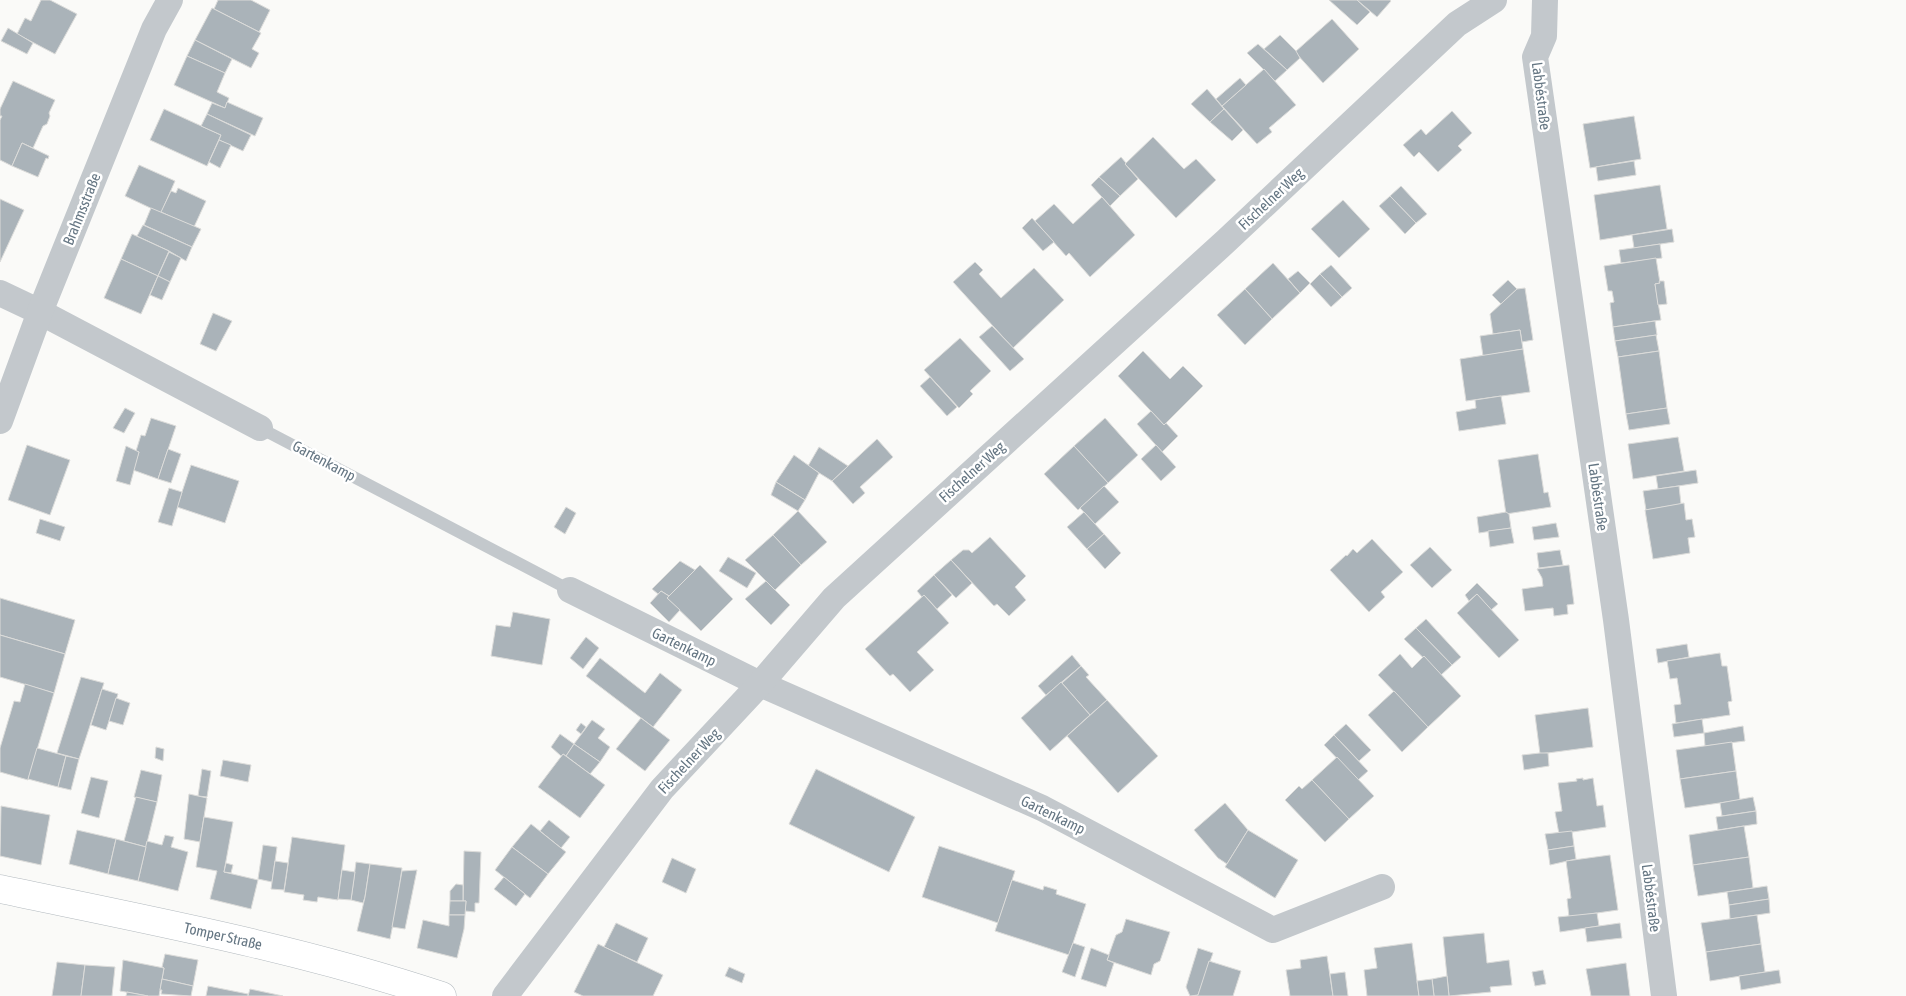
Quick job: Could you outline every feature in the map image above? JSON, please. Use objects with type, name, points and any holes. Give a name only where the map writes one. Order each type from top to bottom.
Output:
[{"type":"main road","name":"Tomper Straße","points":[[0,890],[224,936],[382,976],[442,996]]},
{"type":"street","name":"Brahmsstraße","points":[[0,421],[40,312],[154,29],[170,0]]},
{"type":"street","name":"Fischelner Weg","points":[[505,996],[662,789],[760,684],[834,598],[1226,242],[1457,24],[1494,0]]},
{"type":"street","name":"Labbéstraße","points":[[1545,0],[1544,36],[1535,57],[1616,620],[1664,996]]},
{"type":"street","name":"Gartenkamp","points":[[0,293],[40,312],[260,428]]},
{"type":"street","name":"Gartenkamp","points":[[570,590],[760,684],[1042,808],[1273,930],[1382,887]]},
{"type":"lane","name":"Gartenkamp","points":[[260,428],[570,590]]},
{"type":"building","points":[[41,0],[50,0],[77,14],[55,54],[17,34],[25,18],[31,21]]},
{"type":"building","points":[[218,0],[251,0],[270,10],[259,32],[214,9]]},
{"type":"building","points":[[1329,0],[1357,0],[1370,12],[1357,25]]},
{"type":"building","points":[[1357,0],[1390,0],[1391,1],[1377,17]]},
{"type":"building","points":[[212,8],[261,33],[252,49],[259,53],[251,68],[195,40]]},
{"type":"building","points":[[1332,19],[1359,49],[1323,83],[1295,52]]},
{"type":"building","points":[[8,28],[33,43],[27,54],[1,41]]},
{"type":"building","points":[[1280,35],[1296,51],[1300,58],[1287,70],[1264,49]]},
{"type":"building","points":[[195,40],[232,59],[225,73],[187,56]]},
{"type":"building","points":[[1258,44],[1287,70],[1275,81],[1247,53]]},
{"type":"building","points":[[187,56],[225,73],[217,92],[229,98],[225,108],[174,85]]},
{"type":"building","points":[[1264,69],[1296,105],[1269,128],[1272,132],[1257,144],[1222,106]]},
{"type":"building","points":[[1240,78],[1246,85],[1222,106],[1216,99]]},
{"type":"building","points":[[13,81],[55,100],[49,113],[50,116],[47,124],[43,126],[33,148],[22,143],[12,166],[0,160],[0,120],[2,116],[0,116],[0,109]]},
{"type":"building","points":[[1207,89],[1224,109],[1210,122],[1191,104]]},
{"type":"building","points":[[227,102],[263,118],[255,136],[207,114],[212,103],[225,108]]},
{"type":"building","points":[[164,109],[221,135],[207,166],[150,140]]},
{"type":"building","points":[[1224,109],[1243,130],[1232,141],[1210,122]]},
{"type":"building","points":[[1452,111],[1472,133],[1458,146],[1462,150],[1438,172],[1419,152],[1414,157],[1403,145],[1421,129],[1426,135]]},
{"type":"building","points":[[207,114],[251,135],[243,151],[219,140],[221,135],[201,126]]},
{"type":"building","points":[[1634,116],[1641,159],[1590,168],[1583,124]]},
{"type":"building","points":[[1153,137],[1184,169],[1196,159],[1216,180],[1176,218],[1125,164]]},
{"type":"building","points":[[219,140],[231,145],[220,168],[209,162]]},
{"type":"building","points":[[22,143],[49,156],[48,159],[46,158],[38,177],[12,166]]},
{"type":"building","points":[[1121,157],[1138,179],[1120,196],[1099,177]]},
{"type":"building","points":[[1634,161],[1636,175],[1598,181],[1596,167]]},
{"type":"building","points":[[139,165],[175,181],[161,213],[125,196]]},
{"type":"building","points":[[1099,177],[1120,196],[1110,206],[1091,185]]},
{"type":"building","points":[[1660,185],[1667,229],[1600,240],[1594,195]]},
{"type":"building","points":[[1401,186],[1427,214],[1416,223],[1390,196]]},
{"type":"building","points":[[178,188],[206,201],[194,227],[161,212],[171,191],[176,193]]},
{"type":"building","points":[[1390,196],[1416,223],[1405,234],[1379,206]]},
{"type":"building","points":[[1102,197],[1135,235],[1090,277],[1069,253],[1066,256],[1035,221],[1054,204],[1073,224]]},
{"type":"building","points":[[0,199],[24,210],[0,262]]},
{"type":"building","points":[[1343,200],[1370,229],[1339,258],[1311,229]]},
{"type":"building","points":[[151,208],[201,229],[192,247],[144,225]]},
{"type":"building","points":[[1032,218],[1054,242],[1043,251],[1022,228]]},
{"type":"building","points":[[143,225],[192,247],[186,261],[137,236]]},
{"type":"building","points":[[1672,229],[1674,242],[1634,248],[1632,235]]},
{"type":"building","points":[[132,234],[169,251],[158,276],[121,259]]},
{"type":"building","points":[[1660,244],[1662,258],[1621,263],[1619,250]]},
{"type":"building","points":[[169,252],[181,258],[170,282],[158,276]]},
{"type":"building","points":[[1656,258],[1660,283],[1655,284],[1661,320],[1613,327],[1610,303],[1614,302],[1612,291],[1608,291],[1604,266]]},
{"type":"building","points":[[121,259],[158,276],[141,314],[104,298]]},
{"type":"building","points":[[975,262],[983,270],[979,274],[1001,298],[1034,268],[1064,300],[1013,348],[953,282]]},
{"type":"building","points":[[1273,263],[1300,293],[1272,319],[1245,289]]},
{"type":"building","points":[[1331,265],[1352,288],[1342,297],[1320,274]]},
{"type":"building","points":[[1298,271],[1310,283],[1300,293],[1288,279]]},
{"type":"building","points":[[1320,274],[1342,297],[1331,307],[1310,284]]},
{"type":"building","points":[[158,276],[170,282],[162,300],[150,295]]},
{"type":"building","points":[[1508,280],[1517,289],[1501,304],[1492,295]]},
{"type":"building","points":[[1659,281],[1664,281],[1667,304],[1658,305],[1655,284],[1660,283]]},
{"type":"building","points":[[1525,288],[1533,340],[1522,342],[1520,330],[1493,334],[1490,314],[1517,289]]},
{"type":"building","points":[[1245,289],[1272,319],[1245,345],[1217,315]]},
{"type":"building","points":[[213,313],[232,321],[216,351],[200,344]]},
{"type":"building","points":[[1655,321],[1657,335],[1615,341],[1613,327]]},
{"type":"building","points":[[992,326],[1024,359],[1010,371],[979,337]]},
{"type":"building","points":[[1520,330],[1523,349],[1483,356],[1480,336]]},
{"type":"building","points":[[1656,335],[1659,351],[1618,357],[1615,341]]},
{"type":"building","points":[[960,338],[991,371],[970,391],[973,394],[959,408],[924,370]]},
{"type":"building","points":[[1523,349],[1530,392],[1466,401],[1460,359]]},
{"type":"building","points":[[1143,351],[1170,379],[1183,366],[1203,386],[1164,425],[1118,376]]},
{"type":"building","points":[[1659,351],[1667,408],[1626,414],[1618,357]]},
{"type":"building","points":[[930,377],[957,407],[947,416],[920,386]]},
{"type":"building","points":[[1501,396],[1506,424],[1459,431],[1456,412],[1476,408],[1475,400]]},
{"type":"building","points":[[125,408],[135,413],[124,433],[113,428]]},
{"type":"building","points":[[1667,408],[1670,424],[1629,430],[1626,414]]},
{"type":"building","points":[[1151,411],[1178,436],[1162,452],[1137,424]]},
{"type":"building","points":[[151,418],[176,426],[158,479],[133,470],[139,452],[136,451],[141,435],[145,436]]},
{"type":"building","points":[[1105,418],[1138,455],[1108,483],[1074,446]]},
{"type":"building","points":[[1678,437],[1684,471],[1633,479],[1628,444]]},
{"type":"building","points":[[877,439],[893,457],[860,487],[865,493],[853,504],[832,481]]},
{"type":"building","points":[[27,445],[70,460],[50,515],[8,500]]},
{"type":"building","points":[[1156,445],[1176,467],[1161,481],[1141,459]]},
{"type":"building","points":[[126,446],[139,452],[130,485],[116,481]]},
{"type":"building","points":[[1074,446],[1108,483],[1078,510],[1044,474]]},
{"type":"building","points":[[819,447],[848,466],[832,481],[808,466]]},
{"type":"building","points":[[168,449],[181,454],[171,483],[158,479]]},
{"type":"building","points":[[1538,454],[1544,493],[1548,492],[1551,507],[1506,514],[1498,460]]},
{"type":"building","points":[[794,455],[819,473],[805,500],[776,482]]},
{"type":"building","points":[[191,465],[239,481],[225,523],[177,507]]},
{"type":"building","points":[[1696,470],[1698,483],[1658,489],[1656,476]]},
{"type":"building","points":[[776,482],[805,500],[798,511],[771,495]]},
{"type":"building","points":[[1104,486],[1119,502],[1095,524],[1080,508]]},
{"type":"building","points":[[1679,486],[1681,504],[1646,510],[1643,491]]},
{"type":"building","points":[[169,488],[182,492],[172,526],[158,522]]},
{"type":"building","points":[[1684,503],[1686,520],[1692,519],[1695,537],[1688,538],[1690,553],[1653,559],[1645,510]]},
{"type":"building","points":[[566,507],[576,513],[565,534],[554,527]]},
{"type":"building","points":[[798,511],[827,542],[801,565],[773,535]]},
{"type":"building","points":[[1084,512],[1104,534],[1087,549],[1067,527]]},
{"type":"building","points":[[1506,512],[1509,514],[1511,528],[1479,533],[1477,517]]},
{"type":"building","points":[[40,519],[65,527],[60,541],[36,533]]},
{"type":"building","points":[[1556,523],[1559,537],[1534,540],[1532,527]]},
{"type":"building","points":[[1511,528],[1514,543],[1490,547],[1488,531]]},
{"type":"building","points":[[1104,534],[1121,553],[1105,569],[1087,549]]},
{"type":"building","points":[[773,535],[801,565],[775,590],[745,560]]},
{"type":"building","points":[[990,537],[1026,576],[1015,587],[1026,600],[1009,616],[997,604],[994,606],[951,560],[963,550],[969,550],[972,553]]},
{"type":"building","points":[[1372,539],[1403,572],[1381,592],[1385,597],[1369,612],[1330,570],[1353,549],[1357,553]]},
{"type":"building","points":[[1430,547],[1452,570],[1432,588],[1410,565]]},
{"type":"building","points":[[1560,550],[1563,565],[1539,568],[1537,553]]},
{"type":"building","points":[[728,557],[756,573],[747,588],[719,571]]},
{"type":"building","points":[[951,560],[972,583],[956,598],[934,575]]},
{"type":"building","points":[[680,561],[695,570],[669,596],[661,591],[658,594],[652,589]]},
{"type":"building","points":[[700,565],[733,599],[701,631],[667,598]]},
{"type":"building","points":[[1569,565],[1574,604],[1567,605],[1568,614],[1554,616],[1553,608],[1525,611],[1522,589],[1543,586],[1542,578],[1537,569]]},
{"type":"building","points":[[934,575],[952,595],[937,609],[924,595],[922,597],[917,591]]},
{"type":"building","points":[[766,581],[790,605],[771,625],[745,599]]},
{"type":"building","points":[[1477,583],[1498,604],[1491,610],[1477,594],[1469,601],[1465,595]]},
{"type":"building","points":[[661,591],[669,596],[667,598],[680,610],[669,622],[650,603]]},
{"type":"building","points":[[1477,594],[1519,640],[1499,658],[1457,613]]},
{"type":"building","points":[[924,595],[949,623],[917,652],[934,670],[910,692],[893,674],[890,676],[865,649]]},
{"type":"building","points":[[0,598],[75,620],[65,654],[0,635]]},
{"type":"building","points":[[513,612],[550,619],[542,665],[491,656],[496,625],[510,627]]},
{"type":"building","points":[[1426,619],[1461,657],[1452,665],[1416,628]]},
{"type":"building","points":[[1416,628],[1452,665],[1441,675],[1404,639]]},
{"type":"building","points":[[0,635],[65,654],[54,693],[0,677]]},
{"type":"building","points":[[586,637],[599,648],[583,669],[570,658]]},
{"type":"building","points":[[1687,644],[1689,657],[1658,663],[1656,649]]},
{"type":"building","points":[[1720,653],[1722,666],[1727,666],[1732,701],[1728,702],[1730,715],[1676,723],[1674,705],[1681,704],[1677,678],[1670,679],[1667,661]]},
{"type":"building","points":[[1400,654],[1412,668],[1424,656],[1461,696],[1428,727],[1378,675]]},
{"type":"building","points":[[1072,655],[1081,666],[1046,695],[1038,686]]},
{"type":"building","points":[[600,658],[645,693],[660,673],[682,690],[653,727],[586,676]]},
{"type":"building","points":[[1081,666],[1089,675],[1086,677],[1107,700],[1090,715],[1062,683]]},
{"type":"building","points":[[81,677],[104,683],[79,759],[57,753]]},
{"type":"building","points":[[1061,682],[1090,715],[1050,751],[1021,718]]},
{"type":"building","points":[[25,684],[54,693],[28,780],[0,772],[0,748],[14,701],[20,702]]},
{"type":"building","points":[[102,689],[118,694],[106,730],[91,725]]},
{"type":"building","points":[[1394,691],[1428,727],[1402,752],[1368,715]]},
{"type":"building","points":[[116,698],[130,703],[123,725],[109,721]]},
{"type":"building","points":[[1107,700],[1158,756],[1118,793],[1067,736]]},
{"type":"building","points":[[1588,708],[1593,747],[1540,754],[1535,715]]},
{"type":"building","points":[[641,718],[670,740],[645,771],[616,749]]},
{"type":"building","points":[[1702,719],[1704,733],[1674,737],[1672,724]]},
{"type":"building","points":[[592,720],[605,729],[598,738],[610,747],[600,762],[574,744]]},
{"type":"building","points":[[581,723],[586,727],[581,734],[576,730]]},
{"type":"building","points":[[1346,724],[1371,750],[1359,761],[1334,735]]},
{"type":"building","points":[[1743,726],[1745,741],[1705,746],[1704,733]]},
{"type":"building","points":[[560,734],[574,744],[566,756],[563,754],[561,756],[551,747]]},
{"type":"building","points":[[1334,735],[1368,771],[1358,780],[1324,745]]},
{"type":"building","points":[[1732,742],[1736,771],[1680,779],[1676,750]]},
{"type":"building","points":[[574,744],[600,762],[590,774],[566,756]]},
{"type":"building","points":[[156,747],[164,749],[163,761],[155,758]]},
{"type":"building","points":[[37,748],[66,756],[58,787],[28,779]]},
{"type":"building","points":[[1548,753],[1549,766],[1524,770],[1522,755]]},
{"type":"building","points":[[563,754],[605,785],[580,818],[538,787]]},
{"type":"building","points":[[66,756],[79,759],[71,790],[58,787]]},
{"type":"building","points":[[1337,757],[1374,796],[1349,819],[1312,780]]},
{"type":"building","points":[[223,760],[251,765],[248,782],[220,776]]},
{"type":"building","points":[[202,769],[211,771],[207,797],[198,796]]},
{"type":"building","points":[[816,769],[915,817],[889,872],[789,824]]},
{"type":"building","points":[[141,770],[162,775],[157,802],[134,797]]},
{"type":"building","points":[[1736,771],[1740,800],[1685,808],[1680,779]]},
{"type":"building","points":[[91,777],[108,781],[99,818],[81,813]]},
{"type":"building","points":[[1583,778],[1583,780],[1593,778],[1597,806],[1603,805],[1606,827],[1559,834],[1555,812],[1562,811],[1558,783],[1577,781],[1576,779]]},
{"type":"building","points":[[1312,780],[1349,819],[1325,842],[1285,800],[1299,786],[1302,789]]},
{"type":"building","points":[[189,794],[207,798],[200,842],[184,839]]},
{"type":"building","points":[[136,797],[157,802],[146,847],[124,841]]},
{"type":"building","points":[[1753,797],[1756,811],[1722,816],[1720,803]]},
{"type":"building","points":[[1225,803],[1248,830],[1227,864],[1218,858],[1194,830]]},
{"type":"building","points":[[1,806],[50,815],[41,865],[0,856]]},
{"type":"building","points":[[1756,811],[1757,824],[1718,830],[1716,817]]},
{"type":"building","points":[[204,817],[233,822],[224,872],[258,880],[251,909],[210,899],[217,871],[196,867]]},
{"type":"building","points":[[549,820],[570,837],[561,848],[540,831]]},
{"type":"building","points":[[531,824],[566,852],[548,874],[512,847]]},
{"type":"building","points":[[1744,826],[1749,857],[1693,865],[1689,835]]},
{"type":"building","points":[[77,830],[116,839],[108,874],[69,864]]},
{"type":"building","points":[[1248,830],[1298,860],[1275,898],[1225,867]]},
{"type":"building","points":[[1572,831],[1574,846],[1548,850],[1545,834]]},
{"type":"building","points":[[165,835],[174,837],[171,847],[188,852],[178,891],[138,881],[147,841],[162,845]]},
{"type":"building","points":[[292,837],[345,845],[338,900],[318,897],[317,902],[303,900],[304,895],[284,892]]},
{"type":"building","points":[[116,839],[146,847],[138,881],[108,874]]},
{"type":"building","points":[[263,845],[277,847],[272,882],[258,879]]},
{"type":"building","points":[[939,846],[1015,871],[998,923],[922,897]]},
{"type":"building","points":[[1574,846],[1576,859],[1550,865],[1548,850]]},
{"type":"building","points":[[512,847],[548,874],[530,898],[495,870]]},
{"type":"building","points":[[464,851],[481,852],[479,903],[475,903],[475,912],[465,911],[466,901],[463,901]]},
{"type":"building","points":[[1610,855],[1618,910],[1569,917],[1567,899],[1571,898],[1566,861]]},
{"type":"building","points":[[1749,857],[1753,888],[1698,896],[1693,865]]},
{"type":"building","points":[[672,858],[696,869],[686,893],[662,882]]},
{"type":"building","points":[[275,861],[288,863],[284,890],[271,889]]},
{"type":"building","points":[[356,862],[370,864],[363,903],[351,900]]},
{"type":"building","points":[[226,863],[233,865],[231,873],[224,872]]},
{"type":"building","points":[[370,864],[402,868],[390,939],[357,931]]},
{"type":"building","points":[[342,870],[355,872],[351,900],[338,899]]},
{"type":"building","points":[[417,870],[405,929],[392,927],[402,871]]},
{"type":"building","points":[[504,877],[525,894],[516,906],[494,889]]},
{"type":"building","points":[[1012,880],[1043,890],[1044,886],[1057,890],[1056,894],[1086,904],[1069,955],[995,931]]},
{"type":"building","points":[[456,884],[463,885],[463,901],[450,901],[450,891]]},
{"type":"building","points":[[1767,886],[1769,899],[1729,905],[1727,892]]},
{"type":"building","points":[[1769,899],[1770,913],[1730,919],[1729,905]]},
{"type":"building","points":[[450,901],[466,901],[465,915],[449,915]]},
{"type":"building","points":[[1597,913],[1599,926],[1560,932],[1558,917]]},
{"type":"building","points":[[449,915],[465,915],[464,929],[457,958],[417,948],[423,920],[449,926]]},
{"type":"building","points":[[1757,915],[1761,944],[1706,952],[1701,923]]},
{"type":"building","points":[[1126,919],[1170,932],[1160,961],[1154,964],[1151,975],[1107,960],[1116,935],[1122,932]]},
{"type":"building","points":[[616,923],[648,938],[637,962],[604,947]]},
{"type":"building","points":[[1620,923],[1622,938],[1587,942],[1585,928]]},
{"type":"building","points":[[1484,933],[1487,963],[1509,960],[1512,985],[1490,987],[1491,992],[1449,996],[1443,937]]},
{"type":"building","points":[[1073,943],[1085,947],[1075,977],[1062,972]]},
{"type":"building","points":[[1412,943],[1419,996],[1367,996],[1364,970],[1377,968],[1374,948]]},
{"type":"building","points":[[598,944],[663,975],[653,996],[583,996],[574,992]]},
{"type":"building","points":[[1761,944],[1765,972],[1710,981],[1706,952]]},
{"type":"building","points":[[1091,948],[1109,955],[1107,960],[1114,963],[1106,987],[1081,979]]},
{"type":"building","points":[[1198,948],[1213,953],[1198,995],[1190,996],[1186,987]]},
{"type":"building","points":[[165,954],[198,960],[193,986],[162,979]]},
{"type":"building","points":[[1327,956],[1333,996],[1290,996],[1286,970],[1301,968],[1300,960]]},
{"type":"building","points":[[123,960],[164,968],[159,996],[120,991]]},
{"type":"building","points":[[1209,961],[1241,971],[1233,996],[1196,996],[1198,995]]},
{"type":"building","points":[[57,962],[85,965],[81,996],[52,996]]},
{"type":"building","points":[[1626,963],[1630,996],[1591,996],[1586,969]]},
{"type":"building","points":[[85,965],[115,967],[112,996],[81,996]]},
{"type":"building","points":[[729,967],[745,974],[742,983],[725,976]]},
{"type":"building","points":[[1543,970],[1546,984],[1535,986],[1532,972]]},
{"type":"building","points":[[1779,970],[1781,983],[1741,990],[1739,976]]},
{"type":"building","points":[[1345,972],[1348,996],[1333,996],[1330,974]]},
{"type":"building","points":[[1447,976],[1449,996],[1434,996],[1432,979]]},
{"type":"building","points":[[162,979],[193,986],[191,996],[161,994]]},
{"type":"building","points":[[1432,979],[1434,996],[1419,996],[1417,981]]},
{"type":"building","points":[[208,986],[248,994],[248,996],[206,996]]},
{"type":"building","points":[[250,989],[283,996],[248,996]]},
{"type":"building","points":[[127,992],[148,996],[126,996]]}]
